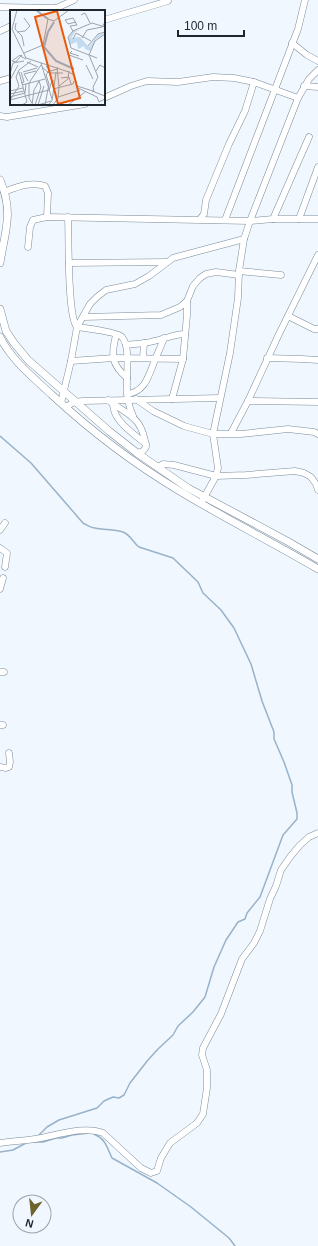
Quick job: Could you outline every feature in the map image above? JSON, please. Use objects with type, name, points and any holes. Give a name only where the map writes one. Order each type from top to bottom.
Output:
[{"type":"main road","points":[[0,180],[8,204],[0,263]]},
{"type":"main road","points":[[0,309],[6,331],[28,360],[74,402],[109,431],[203,500],[318,569]]},
{"type":"main road","points":[[0,337],[14,359],[63,405],[96,433],[132,460],[178,490],[203,500],[287,540],[318,559]]},
{"type":"street","points":[[0,7],[51,10],[64,8],[74,0]]},
{"type":"street","points":[[225,220],[276,90],[301,20],[305,0]]},
{"type":"street","points":[[105,20],[168,1]]},
{"type":"street","points":[[0,31],[10,26]]},
{"type":"street","points":[[292,43],[307,55],[318,61]]},
{"type":"street","points":[[203,500],[216,476],[218,463],[213,434],[235,320],[239,273],[244,239],[298,98],[304,86],[318,70]]},
{"type":"street","points":[[105,98],[131,86],[147,81],[178,82],[213,77],[234,78],[254,82],[298,98]]},
{"type":"street","points":[[0,81],[10,78]]},
{"type":"street","points":[[200,219],[204,214],[206,200],[229,144],[245,111],[254,82]]},
{"type":"street","points":[[304,86],[318,87]]},
{"type":"street","points":[[0,116],[7,117],[79,105]]},
{"type":"street","points":[[273,219],[309,137]]},
{"type":"street","points":[[299,219],[318,167]]},
{"type":"street","points":[[4,192],[27,184],[39,184],[45,186],[48,192],[47,217]]},
{"type":"street","points":[[28,247],[30,227],[33,220],[47,217],[250,221],[273,219],[318,219]]},
{"type":"street","points":[[68,217],[72,312],[75,326],[77,328]]},
{"type":"street","points":[[164,338],[148,380],[128,397],[110,402],[74,402],[63,405],[77,328],[90,304],[97,297],[106,290],[135,284],[149,276],[173,258],[244,239]]},
{"type":"street","points":[[231,433],[248,401],[267,358],[318,255]]},
{"type":"street","points":[[70,263],[167,262]]},
{"type":"street","points":[[84,317],[162,315],[180,308],[187,301],[196,282],[206,274],[216,272],[281,275]]},
{"type":"street","points":[[172,399],[183,359],[187,301]]},
{"type":"street","points":[[288,316],[314,329],[318,329]]},
{"type":"street","points":[[77,328],[87,328],[122,337],[126,346],[128,358],[127,378],[129,408],[143,433],[146,444],[145,449],[137,453]]},
{"type":"street","points":[[126,346],[144,343],[171,335],[185,334]]},
{"type":"street","points":[[116,335],[114,358],[116,368],[127,378]]},
{"type":"street","points":[[143,358],[144,343]]},
{"type":"street","points":[[71,361],[114,358],[183,359]]},
{"type":"street","points":[[267,358],[302,358],[318,360]]},
{"type":"street","points":[[128,397],[136,399],[220,398]]},
{"type":"street","points":[[136,399],[154,411],[184,426],[213,434],[247,433],[288,429],[314,432],[318,434]]},
{"type":"street","points":[[248,401],[318,402]]},
{"type":"street","points":[[110,402],[133,416]]},
{"type":"street","points":[[110,402],[114,414],[146,444]]},
{"type":"street","points":[[158,467],[163,464],[174,465],[216,476],[295,471],[312,476],[318,490]]},
{"type":"street","points":[[0,530],[5,523]]},
{"type":"street","points":[[0,548],[7,553],[5,567]]},
{"type":"street","points":[[0,767],[8,767],[10,762],[9,753]]},
{"type":"street","points":[[0,1143],[26,1140],[80,1130],[96,1130],[103,1133],[141,1168],[151,1173],[157,1170],[161,1158],[170,1144],[197,1123],[203,1114],[207,1088],[207,1070],[202,1055],[203,1048],[221,1014],[242,959],[254,943],[260,931],[281,870],[300,845],[309,837],[318,833]]},
{"type":"waterway","points":[[0,436],[31,463],[83,523],[94,528],[123,532],[128,535],[139,547],[173,558],[198,582],[203,593],[221,610],[234,628],[251,664],[262,701],[274,732],[274,739],[292,785],[292,792],[297,813],[297,819],[283,835],[260,897],[247,913],[245,919],[238,922],[226,940],[214,967],[205,997],[193,1012],[178,1026],[173,1035],[148,1060],[130,1083],[124,1095],[119,1098],[113,1097],[104,1101],[97,1108],[59,1120],[47,1127],[38,1136]]},
{"type":"waterway","points":[[30,1142],[43,1142],[56,1138],[90,1133]]},
{"type":"waterway","points":[[94,1134],[104,1141],[112,1158],[157,1183],[191,1207],[229,1238],[235,1246]]},
{"type":"waterway","points":[[0,1152],[13,1150],[26,1143]]}]
